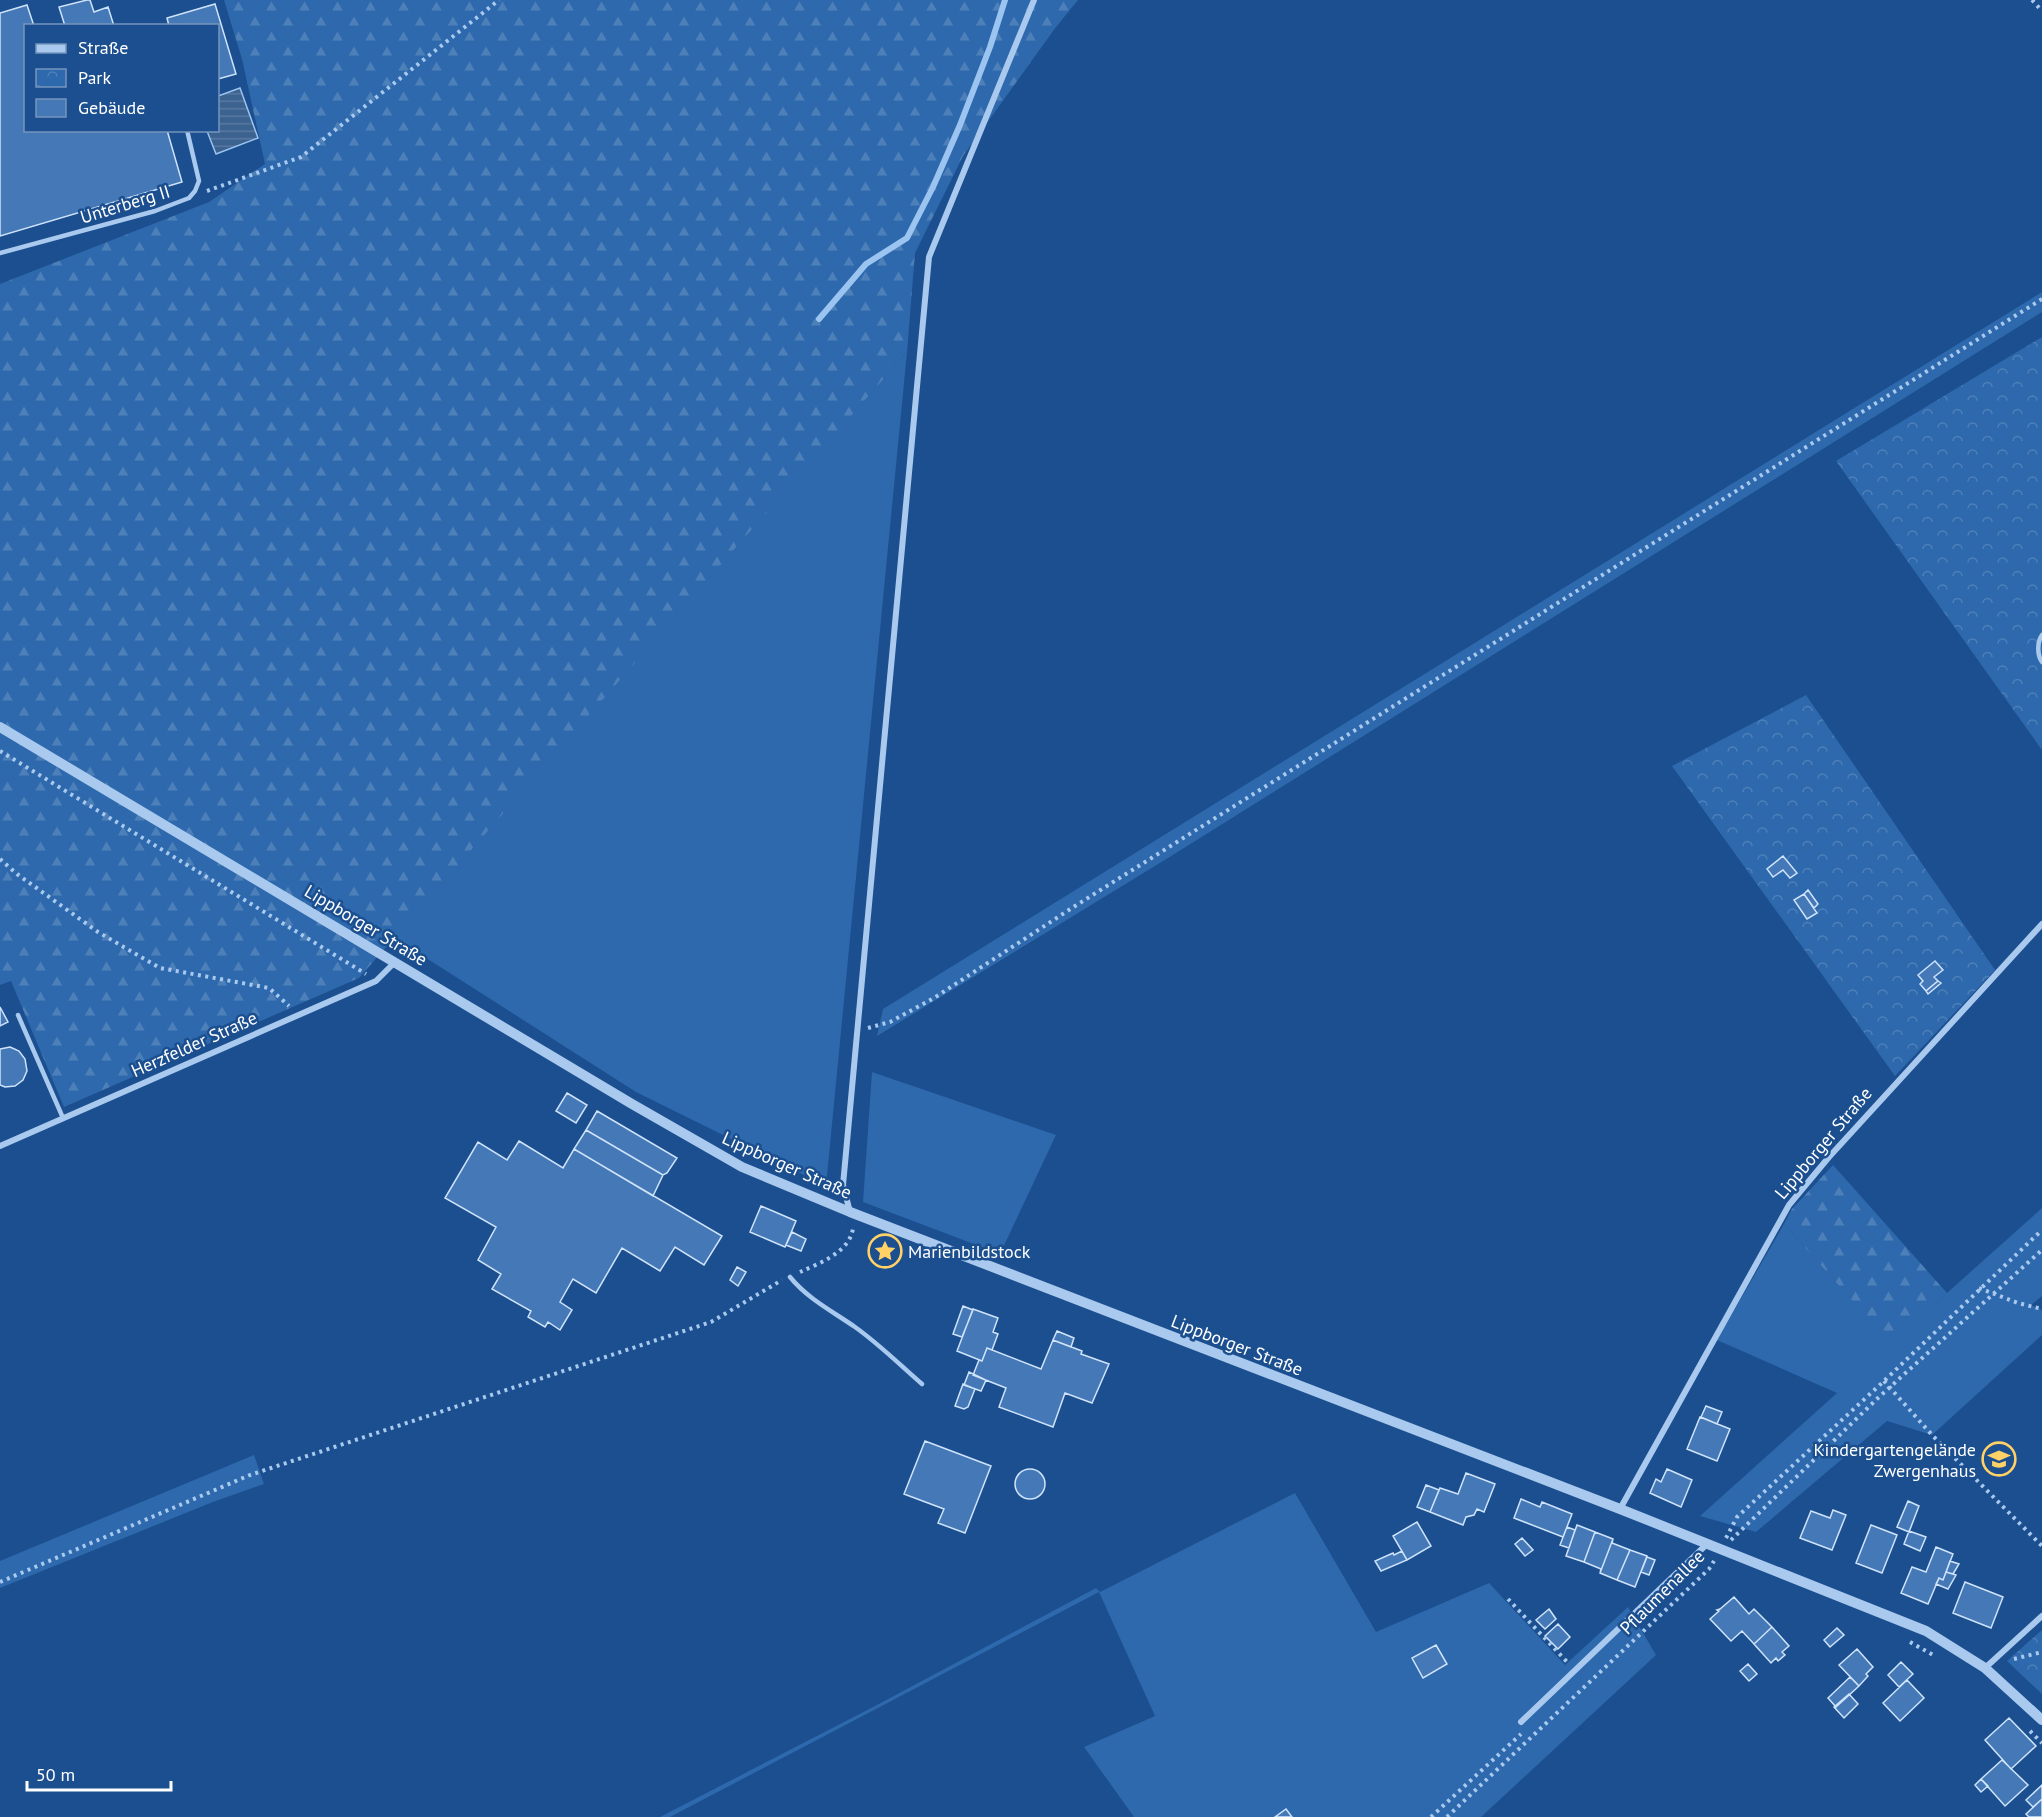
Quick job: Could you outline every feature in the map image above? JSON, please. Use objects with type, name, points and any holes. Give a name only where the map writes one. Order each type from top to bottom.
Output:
[{"type":"street","points":[[850,1212],[843,1185],[929,257],[1034,0]]},
{"type":"street","name":"Lippborger Straße","points":[[0,727],[632,1104],[742,1167],[850,1212],[1620,1509],[1926,1631],[1985,1668],[2042,1720]]},
{"type":"street","name":"Lippborger Straße","points":[[1620,1509],[1789,1205],[1828,1157],[2042,924]]},
{"type":"street","name":"Herzfelder Straße","points":[[0,1146],[376,981],[396,962]]},
{"type":"street","points":[[1521,1722],[1707,1544]]},
{"type":"street","points":[[1985,1668],[2042,1616]]},
{"type":"lane","name":"Unterberg II","points":[[0,253],[155,211],[189,198],[199,181],[187,132]]},
{"type":"lane","points":[[2042,635],[2039,639],[2039,657],[2042,662]]},
{"type":"lane","points":[[18,1015],[63,1118]]},
{"type":"lane","points":[[790,1277],[816,1303],[856,1328],[922,1384]]},
{"type":"path","points":[[189,198],[301,157],[499,0]]},
{"type":"path","points":[[2032,0],[2042,11]]},
{"type":"path","points":[[858,1028],[874,1028],[890,1022],[934,998],[1085,899],[2042,299]]},
{"type":"path","points":[[0,751],[376,981]]},
{"type":"path","points":[[0,859],[17,874],[98,932],[160,968],[269,988],[298,1015]]},
{"type":"path","points":[[0,1582],[250,1475],[711,1322],[776,1283],[814,1266],[846,1245],[852,1237],[854,1228],[850,1212]]},
{"type":"path","name":"Pflaumenallee","points":[[1447,1817],[1709,1569],[1737,1517],[2042,1230]]},
{"type":"path","points":[[1709,1558],[1721,1550],[1890,1388],[2042,1250]]},
{"type":"path","points":[[1979,1288],[2018,1304],[2042,1309]]},
{"type":"path","points":[[1884,1381],[1932,1435],[2042,1546]]},
{"type":"path","points":[[1508,1599],[1575,1670]]},
{"type":"path","points":[[1431,1817],[1526,1729]]},
{"type":"green space","points":[[224,0],[1078,0],[963,156],[915,253],[907,352],[359,978],[64,1107],[11,981],[0,985],[0,284],[209,202],[265,164],[242,59]]},
{"type":"green space","points":[[2042,292],[2042,312],[1168,858],[877,1036],[883,1009]]},
{"type":"green space","points":[[2042,337],[2042,750],[1836,461]]},
{"type":"green space","points":[[907,352],[826,1186],[636,1092],[390,935]]},
{"type":"green space","points":[[1806,695],[1995,970],[1895,1076],[1672,766]]},
{"type":"green space","points":[[872,1072],[1056,1135],[1000,1254],[863,1202]]},
{"type":"green space","points":[[1833,1165],[1947,1293],[1891,1344],[1784,1224],[1792,1209]]},
{"type":"green space","points":[[2042,1208],[2042,1296],[2031,1305],[2042,1310],[2042,1335],[1932,1435],[1887,1421],[1756,1532],[1700,1516],[1837,1393],[1717,1340],[1784,1224],[1891,1343]]},
{"type":"green space","points":[[254,1455],[264,1484],[213,1502],[0,1588],[0,1561]]},
{"type":"green space","points":[[1295,1493],[1376,1632],[1489,1583],[1565,1665],[1628,1607],[1656,1655],[1481,1817],[1134,1817],[1084,1747],[1155,1716],[1099,1592],[670,1817],[660,1817],[1096,1588],[1100,1592]]},
{"type":"green space","points":[[2042,1630],[2042,1694],[2007,1661]]},
{"type":"shaded area","points":[[240,88],[258,138],[216,154],[207,132],[219,132],[219,96]]},
{"type":"building","points":[[90,0],[94,12],[108,7],[113,24],[64,24],[59,7]]},
{"type":"building","points":[[215,4],[236,74],[219,79],[219,24],[168,24],[167,18]]},
{"type":"building","points":[[27,5],[33,24],[24,24],[24,132],[168,132],[182,182],[0,236],[0,13]]},
{"type":"building","points":[[1783,856],[1797,873],[1790,878],[1783,870],[1773,877],[1767,869]]},
{"type":"building","points":[[1808,890],[1818,904],[1814,908],[1804,894]]},
{"type":"building","points":[[1804,894],[1817,913],[1807,919],[1794,900]]},
{"type":"building","points":[[1935,961],[1943,970],[1934,977],[1938,981],[1926,991],[1920,984],[1923,981],[1918,975]]},
{"type":"building","points":[[1938,981],[1941,983],[1928,994],[1926,991]]},
{"type":"building","points":[[0,1007],[8,1022],[0,1026]]},
{"type":"building","points":[[10,1047],[19,1051],[25,1059],[27,1071],[23,1080],[15,1086],[5,1087],[0,1085],[0,1049]]},
{"type":"building","points":[[567,1093],[587,1105],[576,1123],[556,1111]]},
{"type":"building","points":[[597,1111],[677,1158],[667,1173],[663,1175],[586,1130]]},
{"type":"building","points":[[586,1130],[663,1175],[653,1196],[574,1149]]},
{"type":"building","points":[[519,1141],[563,1168],[574,1149],[722,1236],[704,1265],[675,1247],[660,1271],[622,1248],[596,1293],[573,1279],[560,1302],[572,1310],[560,1330],[548,1322],[545,1327],[528,1317],[531,1311],[492,1289],[501,1274],[478,1260],[496,1227],[445,1198],[478,1142],[507,1160]]},
{"type":"building","points":[[761,1206],[796,1221],[785,1247],[750,1232]]},
{"type":"building","points":[[792,1232],[806,1239],[801,1251],[786,1245]]},
{"type":"building","points":[[737,1267],[746,1272],[738,1286],[730,1280]]},
{"type":"building","points":[[963,1306],[973,1310],[962,1337],[953,1334]]},
{"type":"building","points":[[973,1309],[998,1318],[993,1332],[998,1334],[992,1350],[987,1348],[982,1361],[957,1351]]},
{"type":"building","points":[[1057,1331],[1074,1338],[1071,1347],[1053,1340]]},
{"type":"building","points":[[1053,1340],[1082,1351],[1081,1354],[1109,1364],[1092,1403],[1065,1393],[1053,1427],[999,1407],[1006,1388],[973,1375],[987,1348],[1041,1369]]},
{"type":"building","points":[[969,1372],[986,1380],[981,1391],[964,1385]]},
{"type":"building","points":[[963,1384],[975,1389],[968,1407],[964,1409],[955,1406]]},
{"type":"building","points":[[1706,1406],[1722,1412],[1717,1424],[1701,1417]]},
{"type":"building","points":[[1700,1417],[1730,1429],[1717,1461],[1687,1449]]},
{"type":"building","points":[[925,1441],[991,1466],[965,1533],[938,1523],[944,1509],[904,1494]]},
{"type":"building","points":[[1030,1469],[1041,1473],[1045,1484],[1041,1495],[1030,1499],[1019,1495],[1015,1484],[1019,1473]]},
{"type":"building","points":[[1667,1469],[1692,1480],[1681,1507],[1650,1493],[1656,1479],[1661,1482]]},
{"type":"building","points":[[1466,1473],[1495,1484],[1484,1512],[1477,1509],[1474,1515],[1466,1517],[1463,1525],[1430,1512],[1440,1488],[1458,1494]]},
{"type":"building","points":[[1426,1485],[1439,1490],[1430,1512],[1417,1507]]},
{"type":"building","points":[[1521,1499],[1540,1507],[1542,1502],[1572,1514],[1563,1537],[1514,1518]]},
{"type":"building","points":[[1908,1501],[1919,1506],[1909,1532],[1897,1527]]},
{"type":"building","points":[[1833,1510],[1846,1515],[1832,1550],[1800,1538],[1811,1511],[1830,1518]]},
{"type":"building","points":[[1417,1522],[1431,1546],[1407,1560],[1393,1536]]},
{"type":"building","points":[[1577,1525],[1595,1532],[1584,1562],[1566,1556]]},
{"type":"building","points":[[1871,1525],[1897,1535],[1882,1573],[1856,1563]]},
{"type":"building","points":[[1567,1527],[1575,1530],[1569,1548],[1560,1545]]},
{"type":"building","points":[[1909,1531],[1926,1537],[1920,1551],[1904,1544]]},
{"type":"building","points":[[1595,1532],[1613,1539],[1600,1573],[1601,1569],[1584,1562]]},
{"type":"building","points":[[1522,1538],[1533,1550],[1525,1556],[1515,1544]]},
{"type":"building","points":[[1613,1539],[1612,1543],[1630,1550],[1617,1580],[1600,1573]]},
{"type":"building","points":[[1936,1547],[1953,1554],[1943,1580],[1939,1578],[1928,1604],[1901,1593],[1912,1567],[1926,1572]]},
{"type":"building","points":[[1630,1550],[1647,1556],[1635,1587],[1617,1580]]},
{"type":"building","points":[[1402,1551],[1407,1560],[1381,1571],[1375,1561]]},
{"type":"building","points":[[1647,1557],[1655,1560],[1649,1575],[1641,1572]]},
{"type":"building","points":[[1950,1561],[1959,1564],[1953,1574],[1946,1572]]},
{"type":"building","points":[[1946,1572],[1956,1575],[1948,1589],[1936,1584],[1939,1578],[1943,1580]]},
{"type":"building","points":[[1965,1582],[2003,1597],[1991,1628],[1953,1613]]},
{"type":"building","points":[[1734,1597],[1749,1614],[1754,1609],[1772,1627],[1754,1644],[1742,1631],[1731,1641],[1710,1619],[1719,1611],[1717,1610]]},
{"type":"building","points":[[1549,1609],[1556,1619],[1545,1629],[1536,1620]]},
{"type":"building","points":[[1558,1624],[1570,1637],[1558,1649],[1545,1636]]},
{"type":"building","points":[[1772,1627],[1789,1646],[1782,1652],[1785,1655],[1778,1661],[1776,1658],[1771,1663],[1754,1644]]},
{"type":"building","points":[[1837,1628],[1844,1635],[1830,1647],[1824,1640]]},
{"type":"building","points":[[1436,1645],[1447,1664],[1423,1678],[1412,1658]]},
{"type":"building","points":[[1857,1649],[1873,1667],[1859,1686],[1839,1665]]},
{"type":"building","points":[[1901,1662],[1913,1674],[1899,1687],[1888,1675]]},
{"type":"building","points":[[1748,1664],[1757,1674],[1749,1681],[1740,1671]]},
{"type":"building","points":[[1850,1677],[1859,1686],[1836,1707],[1828,1698]]},
{"type":"building","points":[[1907,1680],[1924,1698],[1900,1721],[1883,1703]]},
{"type":"building","points":[[1849,1694],[1858,1704],[1844,1718],[1834,1707]]},
{"type":"building","points":[[2009,1718],[2036,1746],[2011,1769],[1985,1740]]},
{"type":"building","points":[[2002,1760],[2028,1785],[2005,1806],[1981,1779]]},
{"type":"building","points":[[1981,1779],[1988,1786],[1981,1792],[1975,1785]]},
{"type":"building","points":[[2042,1785],[2042,1799],[2033,1807],[2026,1800]]},
{"type":"building","points":[[2042,1799],[2042,1817],[2029,1817],[2026,1814]]},
{"type":"building","points":[[1286,1809],[1292,1817],[1275,1817]]},
{"type":"waterway","points":[[819,319],[866,264],[907,238],[933,187],[960,125],[990,47],[1005,0]]},
{"type":"place","name":"Marienbildstock","points":[[885,1251]]},
{"type":"place","name":"Kindergartengelände Zwergenhaus","points":[[1999,1459]]}]
